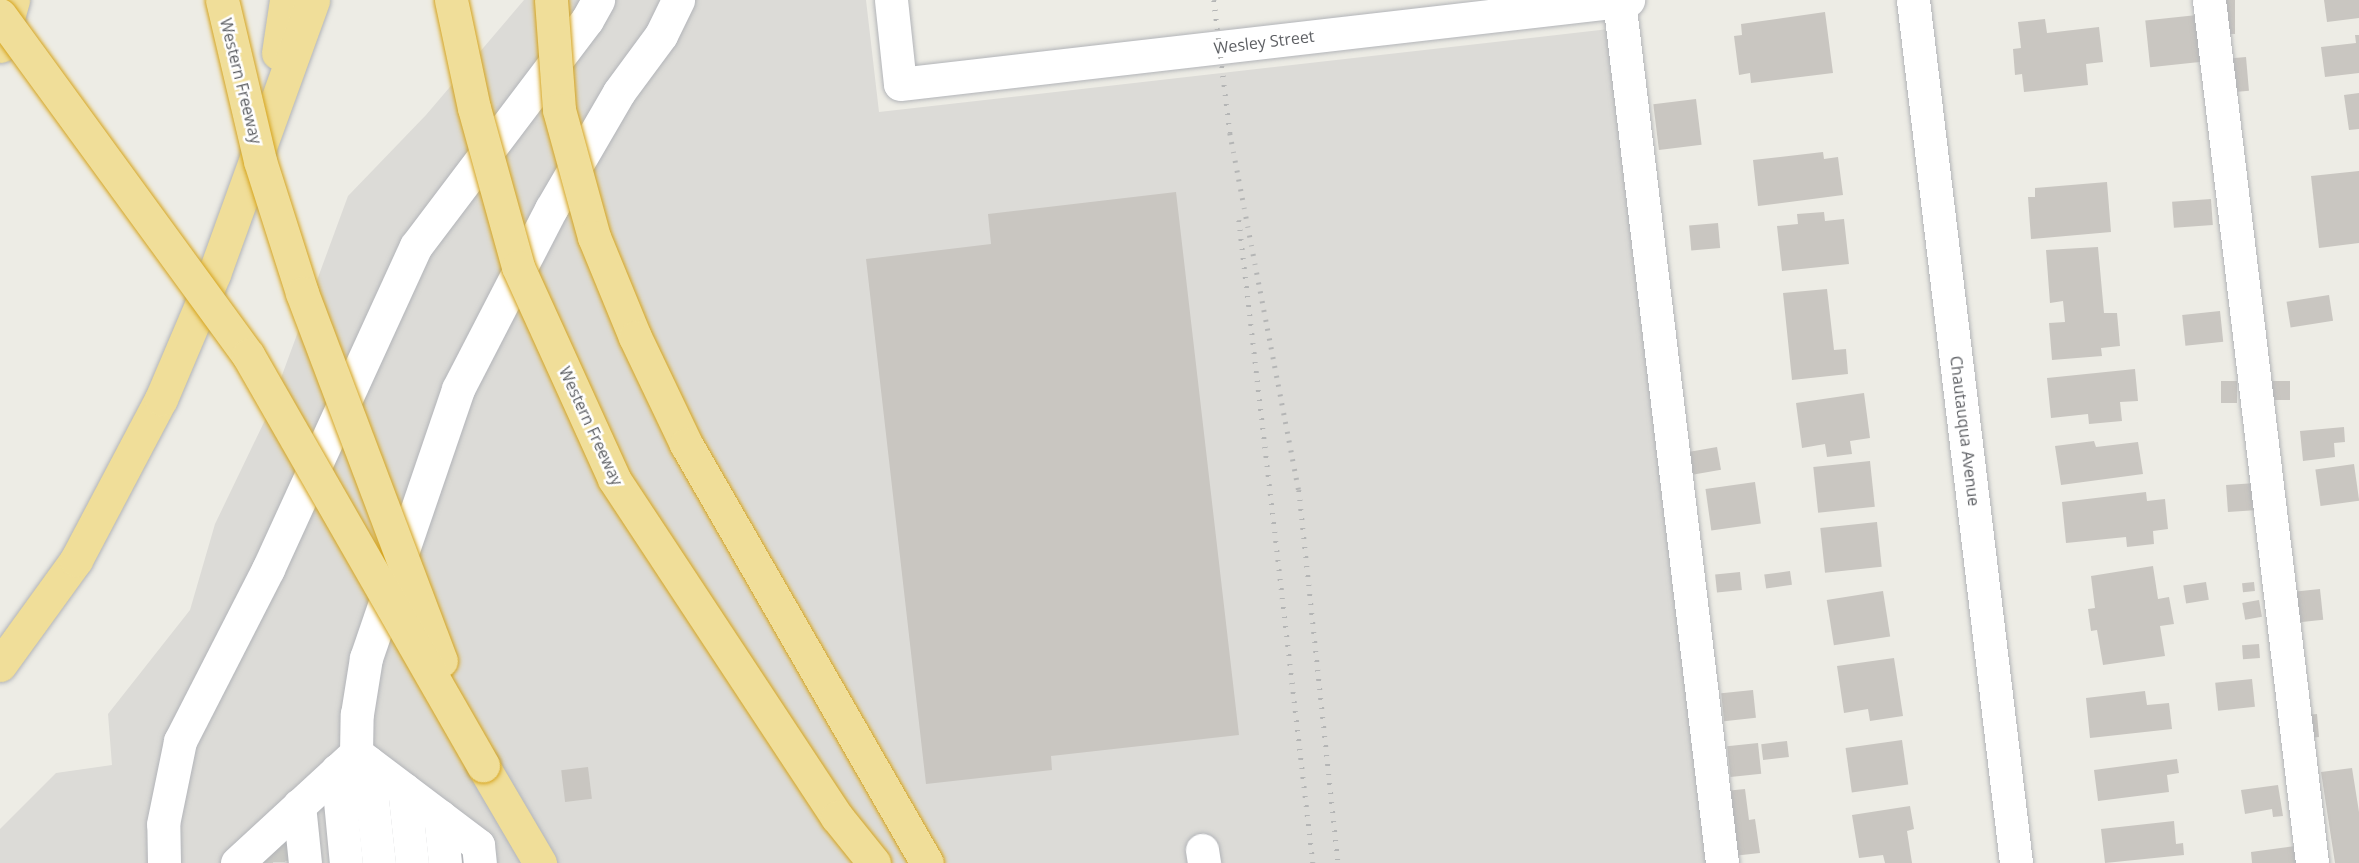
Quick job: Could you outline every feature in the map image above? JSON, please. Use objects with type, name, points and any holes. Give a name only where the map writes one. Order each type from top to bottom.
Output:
[{"type":"highway","points":[[0,46],[13,0]]},
{"type":"highway","name":"Western Freeway","points":[[222,0],[260,160],[302,293],[483,766],[540,863]]},
{"type":"highway","points":[[246,183],[280,46],[286,0]]},
{"type":"highway","points":[[0,665],[76,560],[161,399],[214,274],[313,0]]},
{"type":"highway","name":"Western Freeway","points":[[451,0],[474,108],[518,267],[614,479],[837,817],[874,863]]},
{"type":"highway","points":[[551,0],[559,110],[594,237],[634,338],[686,444],[927,863]]},
{"type":"highway","points":[[0,15],[248,355],[483,766]]},
{"type":"street","points":[[164,863],[163,824],[180,741],[268,569],[416,246],[587,20],[598,0]]},
{"type":"street","points":[[346,863],[357,714],[366,658],[458,389],[551,209],[619,92],[661,35],[678,0]]},
{"type":"street","name":"Wesley Street","points":[[891,0],[900,84],[1403,13],[1622,0]]},
{"type":"street","points":[[1622,0],[1722,863]]},
{"type":"street","name":"Chautauqua Avenue","points":[[1913,0],[2016,863]]},
{"type":"street","points":[[2209,0],[2312,863]]},
{"type":"street","points":[[354,761],[404,789],[478,845],[480,863]]},
{"type":"street","points":[[237,863],[299,805],[354,761]]},
{"type":"street","points":[[354,761],[379,863]]},
{"type":"street","points":[[404,789],[412,863]]},
{"type":"street","points":[[299,805],[305,863]]},
{"type":"street","points":[[440,816],[445,863]]},
{"type":"shaded area","points":[[524,0],[866,0],[879,112],[1609,29],[1712,863],[0,863],[0,829],[56,773],[112,765],[108,714],[190,610],[215,524],[267,416],[348,196],[426,115]]},
{"type":"building","points":[[2221,0],[2235,0],[2235,34],[2221,34]]},
{"type":"building","points":[[2324,0],[2359,0],[2359,18],[2327,22]]},
{"type":"building","points":[[1825,12],[1833,73],[1751,83],[1750,73],[1739,75],[1734,36],[1742,35],[1741,24]]},
{"type":"building","points":[[2197,15],[2202,62],[2150,67],[2145,20]]},
{"type":"building","points":[[2045,19],[2047,33],[2099,27],[2103,62],[2086,64],[2088,85],[2024,92],[2022,74],[2015,75],[2013,49],[2021,48],[2018,22]]},
{"type":"building","points":[[2355,35],[2359,35],[2359,73],[2325,77],[2321,47],[2356,43]]},
{"type":"building","points":[[2246,57],[2249,91],[2235,92],[2232,58]]},
{"type":"building","points":[[2359,93],[2359,129],[2349,130],[2344,95]]},
{"type":"building","points":[[1696,99],[1702,145],[1659,150],[1653,104]]},
{"type":"building","points":[[1823,152],[1824,159],[1838,157],[1843,195],[1758,206],[1753,160]]},
{"type":"building","points":[[2359,171],[2359,243],[2319,248],[2311,176]]},
{"type":"building","points":[[2107,182],[2111,232],[2031,239],[2028,197],[2035,197],[2035,188]]},
{"type":"building","points":[[1176,192],[1239,735],[1051,756],[1052,770],[926,784],[866,259],[991,244],[988,214]]},
{"type":"building","points":[[2211,199],[2213,225],[2174,228],[2172,202]]},
{"type":"building","points":[[1824,212],[1825,221],[1844,219],[1849,264],[1782,271],[1777,226],[1798,224],[1797,214]]},
{"type":"building","points":[[1718,223],[1720,248],[1691,250],[1689,226]]},
{"type":"building","points":[[2098,247],[2104,313],[2117,313],[2120,346],[2101,348],[2102,356],[2052,360],[2049,323],[2065,322],[2063,301],[2050,303],[2046,250]]},
{"type":"building","points":[[1827,289],[1834,350],[1846,349],[1848,374],[1792,380],[1783,293]]},
{"type":"building","points":[[2329,295],[2333,321],[2291,327],[2287,302]]},
{"type":"building","points":[[2220,311],[2223,342],[2185,346],[2182,315]]},
{"type":"building","points":[[2135,369],[2138,401],[2120,402],[2122,421],[2089,424],[2088,414],[2051,418],[2047,378]]},
{"type":"building","points":[[2221,381],[2237,381],[2237,403],[2221,403]]},
{"type":"building","points":[[2272,381],[2290,381],[2290,400],[2272,400]]},
{"type":"building","points":[[1864,393],[1870,438],[1850,441],[1852,454],[1827,457],[1825,444],[1802,448],[1796,403]]},
{"type":"building","points":[[2344,427],[2345,442],[2334,443],[2335,457],[2303,461],[2300,431]]},
{"type":"building","points":[[2094,441],[2096,447],[2138,442],[2143,474],[2061,485],[2055,446]]},
{"type":"building","points":[[1717,447],[1721,470],[1692,475],[1688,452]]},
{"type":"building","points":[[1870,461],[1875,507],[1818,513],[1813,467]]},
{"type":"building","points":[[2354,464],[2359,501],[2321,506],[2315,469]]},
{"type":"building","points":[[1755,482],[1761,524],[1711,531],[1705,489]]},
{"type":"building","points":[[2256,483],[2258,510],[2228,512],[2226,485]]},
{"type":"building","points":[[2146,492],[2147,501],[2165,499],[2168,529],[2153,531],[2154,544],[2127,547],[2126,537],[2066,543],[2062,502]]},
{"type":"building","points":[[1877,522],[1882,567],[1825,573],[1820,528]]},
{"type":"building","points":[[2153,566],[2158,599],[2169,597],[2174,624],[2160,626],[2165,656],[2103,665],[2097,630],[2091,631],[2088,609],[2095,608],[2091,576]]},
{"type":"building","points":[[1790,571],[1792,585],[1766,588],[1764,575]]},
{"type":"building","points":[[1740,572],[1742,590],[1717,593],[1715,575]]},
{"type":"building","points":[[2206,582],[2209,600],[2186,603],[2183,586]]},
{"type":"building","points":[[2254,582],[2255,591],[2243,592],[2242,583]]},
{"type":"building","points":[[2320,589],[2323,620],[2292,623],[2289,592]]},
{"type":"building","points":[[1883,591],[1890,636],[1834,645],[1827,600]]},
{"type":"building","points":[[2259,600],[2262,617],[2245,620],[2242,603]]},
{"type":"building","points":[[2259,644],[2260,658],[2243,659],[2242,645]]},
{"type":"building","points":[[1894,658],[1903,716],[1870,721],[1868,709],[1844,713],[1837,666]]},
{"type":"building","points":[[2252,679],[2255,707],[2218,711],[2215,683]]},
{"type":"building","points":[[1753,690],[1756,718],[1724,721],[1721,693]]},
{"type":"building","points":[[2145,691],[2147,705],[2169,703],[2172,729],[2090,738],[2086,698]]},
{"type":"building","points":[[2317,714],[2319,737],[2305,738],[2303,715]]},
{"type":"building","points":[[1902,740],[1908,785],[1852,792],[1846,748]]},
{"type":"building","points":[[1787,741],[1789,757],[1763,760],[1761,744]]},
{"type":"building","points":[[1758,743],[1761,774],[1730,777],[1727,746]]},
{"type":"building","points":[[2177,759],[2179,773],[2167,775],[2169,792],[2098,801],[2094,770]]},
{"type":"building","points":[[588,767],[592,799],[565,802],[561,770]]},
{"type":"building","points":[[2352,768],[2359,812],[2359,863],[2335,863],[2321,772]]},
{"type":"building","points":[[2278,785],[2283,816],[2273,817],[2272,809],[2245,814],[2241,790]]},
{"type":"building","points":[[1745,789],[1749,820],[1755,819],[1760,853],[1733,856],[1725,791]]},
{"type":"building","points":[[1910,806],[1914,829],[1907,831],[1912,863],[1885,863],[1883,855],[1859,858],[1852,815]]},
{"type":"building","points":[[2174,821],[2176,844],[2183,843],[2184,855],[2105,863],[2101,829]]},
{"type":"building","points":[[2295,846],[2297,863],[2252,863],[2251,852]]},
{"type":"tunnel","points":[[272,829],[275,863]]},
{"type":"railway","points":[[1214,0],[1230,133],[1299,490],[1338,863]]},
{"type":"railway","points":[[1239,220],[1313,863]]}]
